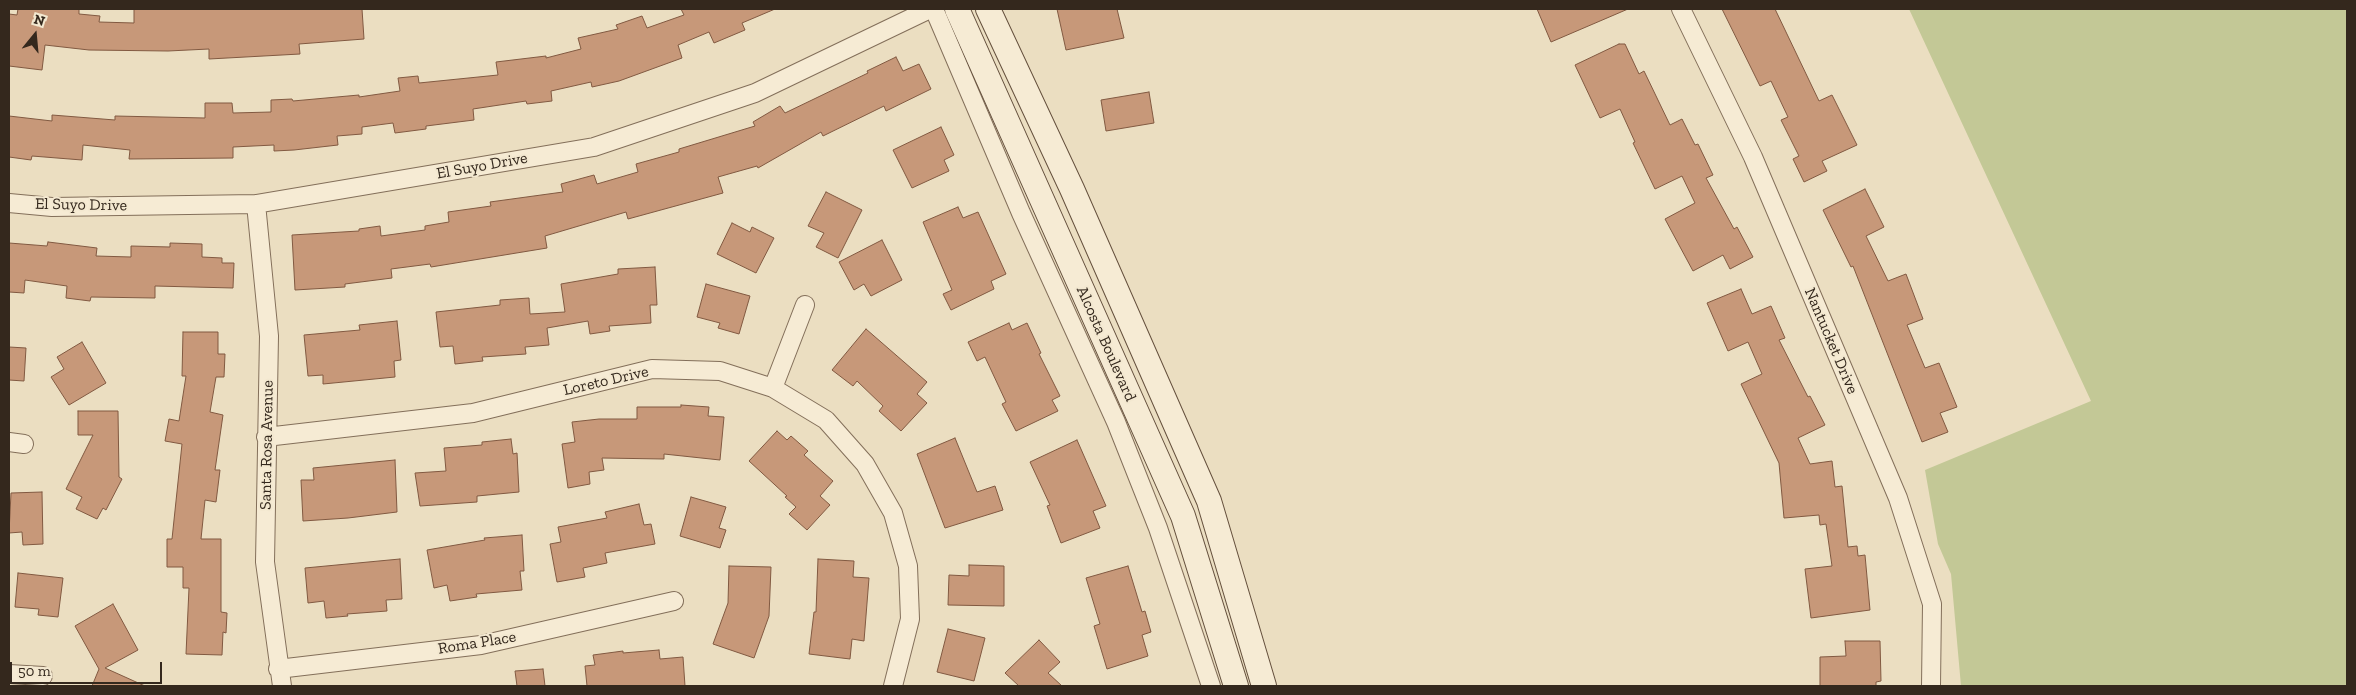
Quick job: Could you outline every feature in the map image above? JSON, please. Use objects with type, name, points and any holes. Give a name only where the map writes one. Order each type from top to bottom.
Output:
[{"type":"main road","name":"Alcosta Boulevard","points":[[957,9],[1183,516],[1236,686]]},
{"type":"main road","name":"Alcosta Boulevard","points":[[988,9],[1076,197],[1209,500],[1264,686]]},
{"type":"street","name":"El Suyo Drive","points":[[9,203],[52,207],[256,204],[594,147],[754,93],[930,9]]},
{"type":"street","name":"Alcosta Boulevard","points":[[934,9],[1021,213],[1116,422],[1158,528],[1211,686]]},
{"type":"street","name":"Nantucket Drive","points":[[1681,9],[1754,157],[1898,498],[1932,604],[1931,686]]},
{"type":"street","name":"Santa Rosa Avenue","points":[[256,204],[269,336],[265,562],[278,669],[282,686]]},
{"type":"street","points":[[772,388],[805,305]]},
{"type":"street","name":"Loreto Drive","points":[[266,437],[473,413],[652,369],[720,371],[772,388],[826,420],[865,464],[893,513],[908,566],[910,619],[893,686]]},
{"type":"street","name":"Roma Place","points":[[278,669],[481,645],[674,601]]},
{"type":"street","points":[[9,674],[43,676]]},
{"type":"green space","points":[[1909,9],[2347,9],[2347,686],[1961,686],[1951,574],[1938,544],[1925,470],[2091,401]]},
{"type":"building","points":[[18,9],[79,9],[79,14],[100,16],[99,22],[134,23],[134,9],[362,9],[364,39],[299,44],[300,54],[209,59],[209,49],[168,51],[89,50],[45,45],[42,70],[9,66],[9,14],[17,15]]},
{"type":"building","points":[[681,9],[775,9],[742,23],[745,30],[714,43],[709,32],[678,45],[682,58],[619,81],[592,87],[591,82],[551,91],[552,101],[527,104],[526,101],[473,109],[474,120],[426,126],[426,129],[395,133],[393,123],[362,127],[362,134],[337,136],[338,145],[294,150],[274,151],[274,145],[233,147],[233,158],[129,159],[130,150],[83,145],[82,160],[32,156],[31,160],[9,157],[9,116],[52,121],[52,115],[115,120],[115,116],[205,118],[205,103],[232,103],[233,113],[271,112],[271,100],[292,99],[293,101],[359,95],[359,97],[400,91],[398,78],[418,76],[419,83],[498,75],[496,62],[546,56],[546,58],[581,49],[578,38],[618,29],[616,25],[642,16],[647,28],[684,15]]},
{"type":"building","points":[[1057,9],[1117,9],[1124,38],[1066,50]]},
{"type":"building","points":[[1537,9],[1628,9],[1551,42]]},
{"type":"building","points":[[1722,9],[1775,9],[1819,101],[1832,95],[1857,145],[1822,161],[1827,171],[1804,182],[1793,159],[1799,156],[1781,120],[1788,117],[1771,81],[1760,86]]},
{"type":"building","points":[[1619,44],[1625,44],[1639,74],[1644,71],[1670,125],[1682,119],[1695,145],[1698,144],[1713,175],[1706,178],[1734,229],[1737,227],[1753,257],[1730,269],[1723,255],[1693,271],[1665,219],[1695,203],[1682,176],[1655,189],[1633,143],[1635,142],[1620,109],[1600,118],[1575,65]]},
{"type":"building","points":[[896,57],[903,71],[919,64],[931,89],[886,111],[884,106],[823,136],[821,132],[758,168],[757,166],[718,177],[723,193],[628,219],[626,212],[545,236],[547,248],[431,267],[430,264],[391,269],[392,278],[345,284],[345,287],[295,290],[292,235],[359,231],[359,229],[380,226],[381,236],[425,230],[425,226],[449,222],[448,212],[491,206],[490,202],[563,192],[561,184],[594,175],[597,184],[638,172],[636,164],[679,152],[679,149],[755,126],[753,122],[780,106],[785,113],[868,73],[867,71]]},
{"type":"building","points":[[1149,92],[1154,123],[1106,131],[1101,100]]},
{"type":"building","points":[[941,127],[954,155],[944,160],[949,171],[912,188],[893,150]]},
{"type":"building","points":[[1865,189],[1884,227],[1866,236],[1888,281],[1906,274],[1923,319],[1907,325],[1925,368],[1939,363],[1957,407],[1940,413],[1948,432],[1922,442],[1853,266],[1851,267],[1823,210]]},
{"type":"building","points":[[826,192],[862,210],[838,258],[816,247],[824,233],[808,226]]},
{"type":"building","points":[[958,207],[963,218],[978,212],[1006,274],[991,281],[994,289],[951,310],[943,294],[952,290],[923,222]]},
{"type":"building","points":[[732,223],[750,232],[752,227],[774,238],[756,273],[717,254]]},
{"type":"building","points":[[882,240],[902,280],[871,296],[864,284],[854,290],[839,262]]},
{"type":"building","points":[[48,242],[97,248],[96,256],[131,257],[131,246],[170,247],[170,243],[202,244],[202,257],[222,258],[222,263],[234,263],[233,288],[155,286],[155,298],[91,297],[90,301],[66,298],[67,286],[25,280],[24,293],[9,292],[9,243],[47,246]]},
{"type":"building","points":[[655,267],[657,305],[650,305],[651,323],[609,326],[610,331],[590,334],[588,321],[547,328],[549,345],[525,347],[526,354],[482,357],[483,361],[455,364],[453,346],[440,347],[436,312],[500,305],[500,300],[529,298],[530,314],[565,312],[561,284],[618,274],[618,269]]},
{"type":"building","points":[[706,284],[750,296],[739,334],[718,328],[720,323],[697,317]]},
{"type":"building","points":[[1741,289],[1752,314],[1771,306],[1785,338],[1779,340],[1808,397],[1810,396],[1825,425],[1798,438],[1810,464],[1832,461],[1835,487],[1842,486],[1848,547],[1857,546],[1858,556],[1865,555],[1870,610],[1811,618],[1805,569],[1832,566],[1826,524],[1820,525],[1819,515],[1784,518],[1779,463],[1741,384],[1762,374],[1748,342],[1728,351],[1707,303]]},
{"type":"building","points":[[397,321],[401,360],[394,361],[395,377],[323,384],[323,375],[308,376],[304,335],[360,330],[359,325]]},
{"type":"building","points":[[1009,323],[1012,330],[1027,323],[1041,353],[1039,354],[1060,396],[1052,400],[1058,411],[1016,431],[1002,404],[1006,402],[985,357],[977,361],[968,342]]},
{"type":"building","points":[[866,329],[927,382],[917,394],[927,403],[901,431],[879,411],[883,406],[857,381],[853,386],[832,370]]},
{"type":"building","points":[[183,332],[218,332],[218,354],[225,354],[224,377],[216,377],[210,412],[223,415],[215,470],[220,470],[216,502],[205,500],[201,539],[221,539],[221,612],[227,613],[226,633],[223,632],[222,655],[186,654],[189,588],[183,588],[183,567],[167,567],[167,539],[172,539],[182,444],[165,441],[169,419],[179,421],[186,376],[182,376]]},
{"type":"building","points":[[82,342],[106,383],[69,405],[51,377],[64,369],[57,357]]},
{"type":"building","points":[[9,347],[26,348],[24,381],[9,380]]},
{"type":"building","points":[[681,405],[709,407],[708,416],[724,417],[720,460],[664,454],[664,459],[602,458],[604,470],[589,472],[590,484],[568,488],[562,444],[575,442],[572,422],[599,419],[637,419],[637,407],[681,407]]},
{"type":"building","points":[[78,411],[118,411],[119,477],[122,479],[106,510],[103,508],[97,519],[76,509],[82,497],[66,489],[93,435],[78,435]]},
{"type":"building","points":[[777,431],[787,440],[791,436],[808,451],[804,455],[833,481],[820,496],[830,505],[807,530],[789,514],[796,507],[785,497],[787,496],[749,461]]},
{"type":"building","points":[[955,438],[977,492],[995,486],[1003,510],[945,528],[917,454]]},
{"type":"building","points":[[511,439],[513,454],[517,453],[519,492],[477,496],[477,502],[420,506],[415,473],[446,471],[444,448],[482,445],[482,442]]},
{"type":"building","points":[[1077,440],[1106,506],[1093,511],[1100,528],[1061,543],[1047,506],[1050,505],[1030,462]]},
{"type":"building","points":[[395,460],[397,512],[303,521],[301,480],[314,480],[313,468]]},
{"type":"building","points":[[42,492],[43,544],[23,545],[22,532],[9,533],[11,493]]},
{"type":"building","points":[[691,497],[726,507],[719,528],[726,530],[720,548],[680,536]]},
{"type":"building","points":[[639,504],[644,525],[651,524],[655,544],[605,553],[607,563],[583,568],[585,577],[557,582],[550,544],[561,542],[558,527],[607,518],[605,512]]},
{"type":"building","points":[[522,535],[524,571],[520,571],[522,590],[476,594],[477,597],[450,601],[447,585],[434,588],[427,550],[485,540],[484,538]]},
{"type":"building","points":[[400,559],[402,599],[386,600],[387,611],[347,614],[348,616],[326,618],[324,601],[308,603],[305,568]]},
{"type":"building","points":[[818,559],[854,561],[853,577],[869,578],[864,641],[852,639],[850,659],[809,654],[814,612],[816,612]]},
{"type":"building","points":[[969,565],[1004,566],[1004,606],[948,605],[949,575],[969,576]]},
{"type":"building","points":[[729,566],[771,567],[769,616],[754,658],[713,644],[728,603]]},
{"type":"building","points":[[1128,566],[1142,612],[1145,611],[1151,632],[1142,635],[1148,656],[1107,669],[1094,626],[1100,624],[1086,578]]},
{"type":"building","points":[[18,573],[63,578],[58,617],[38,615],[39,609],[15,607]]},
{"type":"building","points":[[113,604],[138,650],[105,668],[145,686],[92,686],[99,669],[75,626]]},
{"type":"building","points":[[948,629],[985,638],[974,681],[937,672]]},
{"type":"building","points":[[1039,640],[1060,662],[1048,673],[1062,686],[1019,686],[1005,673]]},
{"type":"building","points":[[1845,641],[1880,641],[1881,681],[1876,682],[1876,686],[1820,686],[1820,657],[1846,656]]},
{"type":"building","points":[[659,650],[660,659],[683,657],[685,686],[587,686],[585,666],[595,665],[593,655],[623,651],[623,653]]},
{"type":"building","points":[[543,669],[545,686],[517,686],[515,671]]}]
